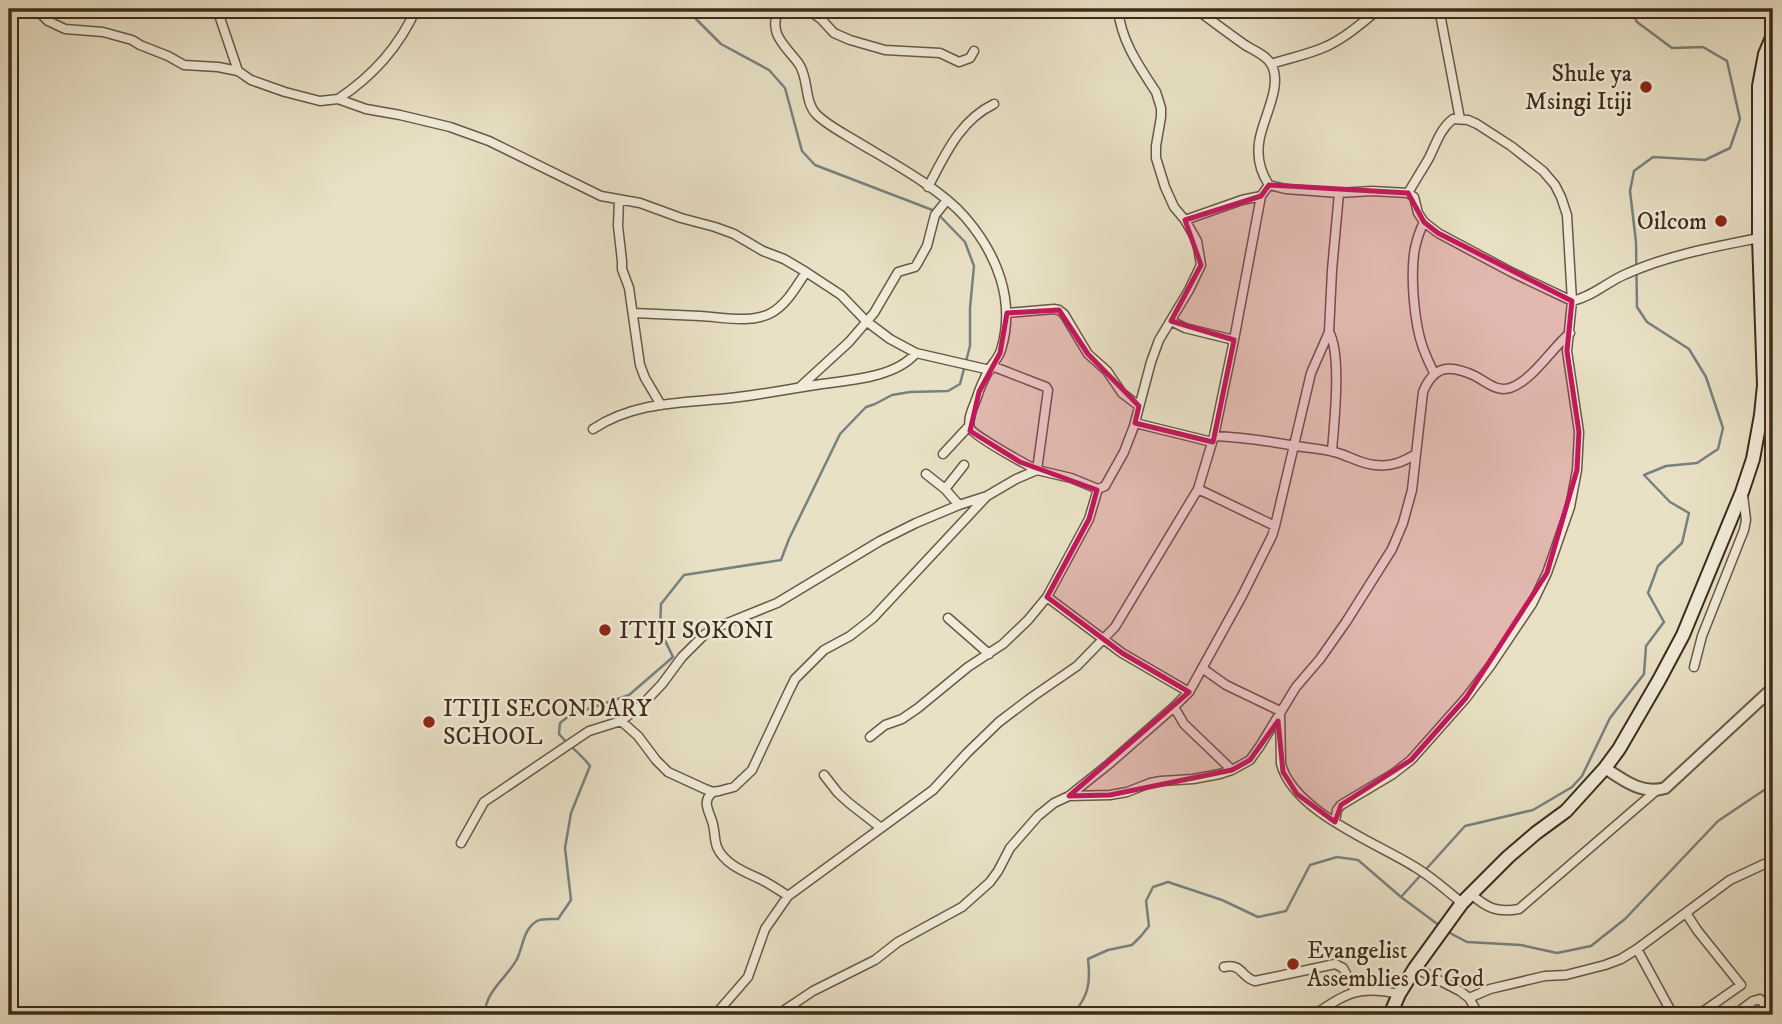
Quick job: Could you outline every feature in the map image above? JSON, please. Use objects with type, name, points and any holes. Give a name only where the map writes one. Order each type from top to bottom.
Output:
[{"type":"main road","points":[[1390,1015],[1415,968],[1466,899],[1508,857],[1566,811],[1619,749],[1683,635],[1742,492],[1753,459],[1764,385],[1759,238],[1759,86],[1765,54],[1773,35]]},
{"type":"street","points":[[28,9],[40,13],[48,21],[65,29],[103,32],[132,40],[184,65],[218,67],[238,72],[251,80],[320,101],[338,99],[357,87],[396,46],[416,9]]},
{"type":"street","points":[[217,9],[238,72]]},
{"type":"street","points":[[779,9],[774,25],[782,44],[804,74],[811,106],[816,114],[928,187],[944,204],[964,216],[985,243],[1001,278],[1007,300],[1007,313],[1000,353],[971,414],[969,426],[943,454]]},
{"type":"street","points":[[807,9],[834,33],[884,50],[940,53],[959,62],[970,58],[974,51]]},
{"type":"street","points":[[969,426],[973,434],[1037,470],[1071,478],[1098,489],[1105,486],[1124,452],[1135,423],[1159,340],[1201,265],[1197,241],[1185,220],[1174,208],[1156,158],[1161,117],[1159,101],[1126,44],[1118,9]]},
{"type":"street","points":[[1196,9],[1268,59],[1271,64],[1274,86],[1258,152],[1261,169],[1269,185]]},
{"type":"street","points":[[1271,64],[1326,47],[1358,27],[1379,9]]},
{"type":"street","points":[[1437,9],[1460,119]]},
{"type":"street","points":[[338,99],[366,109],[450,127],[489,141],[601,196],[640,203],[715,227],[785,259],[806,272],[841,295],[866,321],[890,339],[916,353],[991,368],[1046,387],[1048,390],[1037,470]]},
{"type":"street","points":[[928,187],[954,139],[981,110],[994,104]]},
{"type":"street","points":[[1335,822],[1337,810],[1341,805],[1393,775],[1411,760],[1466,698],[1513,633],[1532,604],[1547,573],[1570,507],[1577,470],[1579,432],[1567,351],[1572,301],[1567,215],[1555,185],[1543,171],[1501,139],[1468,120],[1453,119],[1438,136],[1427,162],[1408,193]]},
{"type":"street","points":[[1269,185],[1339,193],[1408,193],[1414,197],[1418,213],[1424,222],[1438,233],[1572,301],[1655,263],[1699,250],[1759,238]]},
{"type":"street","points":[[715,1015],[748,977],[765,929],[788,896],[933,790],[999,722],[1077,666],[1115,626],[1198,489],[1213,439],[1261,196],[1269,185]]},
{"type":"street","points":[[777,1015],[813,991],[875,960],[898,942],[962,907],[990,883],[1010,848],[1054,803],[1069,796],[1109,764],[1189,692],[1272,536],[1311,373],[1329,332],[1339,193]]},
{"type":"street","points":[[1185,220],[1261,196]]},
{"type":"street","points":[[619,200],[618,226],[622,269],[634,313],[640,365],[661,405]]},
{"type":"street","points":[[798,388],[842,349],[882,301],[898,272],[915,267],[926,246],[935,215],[944,204]]},
{"type":"street","points":[[1424,222],[1415,248],[1415,303],[1423,348],[1434,373]]},
{"type":"street","points":[[634,313],[759,318],[783,304],[806,272]]},
{"type":"street","points":[[1007,313],[1059,310],[1088,354],[1107,371],[1122,393],[1139,405]]},
{"type":"street","points":[[1171,321],[1185,328],[1234,340]]},
{"type":"street","points":[[1329,332],[1335,347],[1336,372],[1332,451]]},
{"type":"street","points":[[1069,796],[1110,795],[1150,783],[1193,779],[1232,770],[1250,760],[1296,687],[1340,631],[1392,549],[1412,490],[1423,392],[1428,379],[1434,373],[1448,368],[1475,376],[1491,386],[1502,389],[1511,387],[1525,380],[1570,333]]},
{"type":"street","points":[[593,429],[615,416],[661,405],[722,399],[869,376],[903,365],[916,353]]},
{"type":"street","points":[[1135,423],[1213,439],[1237,437],[1332,451],[1374,466],[1397,464],[1416,454]]},
{"type":"street","points":[[944,489],[964,466]]},
{"type":"street","points":[[461,843],[484,802],[589,731],[621,720],[651,697],[682,657],[705,634],[777,603],[880,541],[916,523],[987,496],[1037,470]]},
{"type":"street","points":[[926,474],[959,505]]},
{"type":"street","points":[[870,737],[885,725],[909,715],[968,667],[1003,644],[1028,620],[1047,597],[1089,519],[1098,489]]},
{"type":"street","points":[[1198,489],[1275,526]]},
{"type":"street","points":[[1694,667],[1703,636],[1744,530],[1746,520],[1742,492]]},
{"type":"street","points":[[788,896],[743,871],[720,852],[706,805],[708,796],[713,792],[734,787],[752,770],[789,691],[804,669],[824,650],[850,636],[873,618],[987,496]]},
{"type":"street","points":[[1047,597],[1140,664],[1189,692]]},
{"type":"street","points":[[947,618],[989,654]]},
{"type":"street","points":[[1202,668],[1226,685],[1280,711]]},
{"type":"street","points":[[1605,768],[1635,786],[1657,790],[1665,788],[1773,688]]},
{"type":"street","points":[[1174,707],[1184,724],[1232,770]]},
{"type":"street","points":[[1280,711],[1283,772],[1297,794],[1335,822],[1417,867],[1466,899],[1490,908],[1508,911],[1519,909],[1657,790]]},
{"type":"street","points":[[621,720],[668,772],[713,792]]},
{"type":"street","points":[[824,775],[838,793],[881,828]]},
{"type":"street","points":[[1469,999],[1490,989],[1545,976],[1566,975],[1621,959],[1730,880],[1772,863]]},
{"type":"street","points":[[1686,913],[1741,985],[1698,1015]]},
{"type":"street","points":[[1637,949],[1673,1015]]},
{"type":"street","points":[[1224,967],[1238,967],[1248,979],[1255,981],[1335,964],[1343,968],[1356,992]]},
{"type":"street","points":[[1415,968],[1452,986],[1469,999],[1479,1015]]},
{"type":"street","points":[[1314,1015],[1345,996],[1367,989],[1399,994]]},
{"type":"street","points":[[1734,1015],[1756,999],[1763,1000],[1773,1015]]},
{"type":"highlighted area","points":[[1269,185],[1408,193],[1424,222],[1438,233],[1572,301],[1567,351],[1579,432],[1577,470],[1547,573],[1466,698],[1411,760],[1341,805],[1335,822],[1297,794],[1283,772],[1278,721],[1250,760],[1232,770],[1110,795],[1069,796],[1189,692],[1122,653],[1047,597],[1089,519],[1097,490],[1020,462],[970,431],[979,392],[1000,353],[1007,313],[1059,310],[1088,354],[1139,406],[1135,423],[1213,442],[1234,340],[1171,321],[1201,265],[1185,220],[1261,196]]},
{"type":"waterway","points":[[485,1015],[488,999],[513,966],[532,924],[539,920],[558,919],[571,900],[565,848],[571,813],[590,766],[559,734],[560,723],[570,715],[629,695],[673,657],[660,630],[661,604],[684,575],[781,560],[840,434],[866,407],[892,395],[948,391],[960,384],[970,346],[974,266],[965,242],[935,211],[815,165],[802,151],[785,88],[769,70],[721,44],[686,9]]},
{"type":"waterway","points":[[1401,897],[1465,826],[1533,810],[1572,787],[1582,776],[1610,718],[1644,674],[1646,646],[1664,622],[1648,593],[1658,566],[1682,543],[1689,513],[1670,502],[1644,475],[1666,466],[1697,463],[1718,449],[1723,428],[1706,377],[1689,349],[1647,322],[1637,307],[1636,242],[1630,191],[1634,171],[1653,157],[1705,160],[1730,148],[1740,119],[1727,61],[1703,47],[1672,48],[1637,22],[1630,9]]},
{"type":"waterway","points":[[1448,932],[1467,942],[1521,945],[1557,953],[1591,946],[1625,919],[1718,821],[1773,784]]},
{"type":"waterway","points":[[1073,1015],[1087,989],[1088,959],[1108,950],[1132,945],[1149,926],[1146,901],[1153,887],[1168,882],[1222,900],[1258,917],[1286,911],[1310,865],[1337,857],[1358,860],[1440,926]]},
{"type":"place","name":"Shule ya Msingi Itiji","points":[[1646,87]]},
{"type":"place","name":"Oilcom","points":[[1721,221]]},
{"type":"place","name":"ITIJI SOKONI","points":[[605,630]]},
{"type":"place","name":"ITIJI SECONDARY SCHOOL","points":[[429,722]]},
{"type":"place","name":"Evangelist Assemblies Of God","points":[[1293,964]]}]
